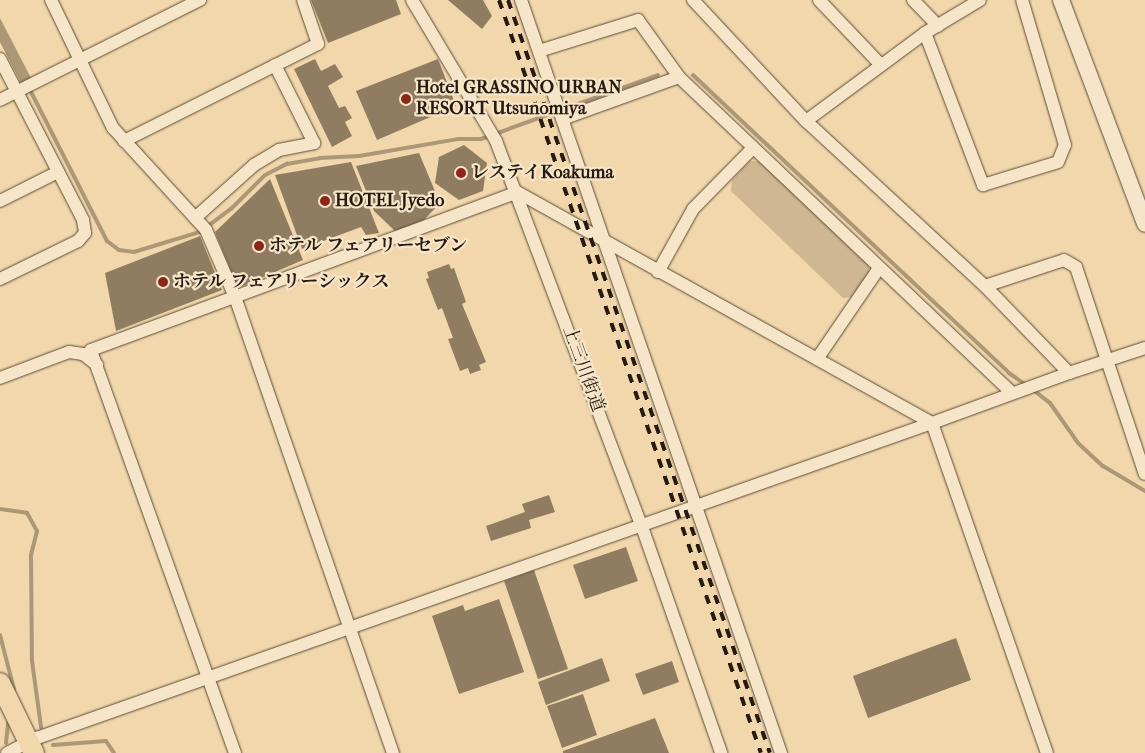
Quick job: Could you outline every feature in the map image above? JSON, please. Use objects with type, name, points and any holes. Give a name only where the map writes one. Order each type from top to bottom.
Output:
[{"type":"main road","points":[[0,683],[31,747]]},
{"type":"street","points":[[51,0],[114,128],[206,230],[234,297],[393,753]]},
{"type":"street","points":[[0,100],[200,0]]},
{"type":"street","points":[[124,141],[318,44],[303,0]]},
{"type":"street","name":"上三川街道","points":[[412,0],[496,141],[517,192],[641,524],[721,753]]},
{"type":"street","points":[[520,0],[781,753]]},
{"type":"street","points":[[693,0],[806,121],[984,286],[1069,373]]},
{"type":"street","points":[[819,0],[881,65]]},
{"type":"street","points":[[913,0],[938,26]]},
{"type":"street","points":[[806,121],[925,33],[980,0]]},
{"type":"street","points":[[925,33],[983,185],[1058,162],[1066,145],[1022,0]]},
{"type":"street","points":[[1061,0],[1145,224]]},
{"type":"street","points":[[539,52],[638,20],[679,77],[1012,393]]},
{"type":"street","points":[[0,59],[83,220],[85,233],[78,241],[0,279]]},
{"type":"street","points":[[195,218],[254,165],[279,150],[314,143],[275,65]]},
{"type":"street","points":[[562,119],[679,77]]},
{"type":"street","points":[[658,272],[693,209],[752,148]]},
{"type":"street","points":[[0,202],[58,172]]},
{"type":"street","points":[[235,753],[92,350],[517,192],[932,423],[1047,753]]},
{"type":"street","points":[[984,286],[1064,260],[1076,267],[1145,474]]},
{"type":"street","points":[[817,359],[879,268]]},
{"type":"street","points":[[7,753],[31,747],[208,677],[932,423],[1012,393],[1145,348]]},
{"type":"street","points":[[0,378],[69,352],[83,354],[96,365]]},
{"type":"shaded area","points":[[0,18],[31,78],[21,83],[0,42]]},
{"type":"shaded area","points":[[750,161],[759,161],[869,265],[869,274],[854,297],[843,298],[731,191],[732,180]]},
{"type":"building","points":[[311,0],[396,0],[401,14],[328,43]]},
{"type":"building","points":[[448,0],[483,0],[492,16],[482,29]]},
{"type":"building","points":[[315,59],[321,71],[335,64],[343,77],[328,86],[339,108],[345,106],[352,118],[345,122],[352,136],[332,147],[294,69]]},
{"type":"building","name":"Hotel GRASSINO URBAN RESORT Utsunomiya","points":[[438,59],[456,106],[377,140],[356,91]]},
{"type":"building","name":"レステイKoakuma","points":[[464,145],[487,163],[483,191],[459,200],[435,183],[439,157]]},
{"type":"building","points":[[419,153],[440,203],[424,220],[395,231],[374,211],[356,166]]},
{"type":"building","name":"HOTEL Jyedo","points":[[351,162],[379,233],[366,235],[361,227],[302,249],[275,175]]},
{"type":"building","name":"ホテル フェアリーセブン","points":[[270,179],[303,260],[238,288],[215,232]]},
{"type":"building","name":"ホテル フェアリーシックス","points":[[200,236],[222,290],[116,331],[105,273]]},
{"type":"building","points":[[449,264],[451,269],[454,268],[466,302],[462,304],[486,362],[479,365],[481,370],[470,374],[468,368],[460,371],[448,339],[453,338],[442,308],[438,310],[426,279],[429,278],[427,272]]},
{"type":"building","points":[[549,495],[555,512],[529,520],[531,528],[491,541],[486,526],[525,512],[522,504]]},
{"type":"building","points":[[626,547],[638,581],[585,599],[573,565]]},
{"type":"building","points":[[534,570],[568,669],[538,679],[504,581]]},
{"type":"building","points":[[499,599],[524,672],[459,694],[432,616],[463,605],[465,611]]},
{"type":"building","points":[[956,638],[971,680],[868,718],[853,676]]},
{"type":"building","points":[[602,658],[610,681],[546,705],[538,682]]},
{"type":"building","points":[[672,661],[679,682],[643,695],[635,674]]},
{"type":"building","points":[[583,694],[597,735],[562,748],[547,706]]},
{"type":"building","points":[[655,718],[669,753],[563,753],[563,751]]},
{"type":"waterway","points":[[29,88],[107,241],[119,250],[134,252],[200,232],[231,209],[265,175],[287,164],[320,158],[359,156],[458,139],[481,139],[658,75]]},
{"type":"waterway","points":[[693,75],[1009,373],[1026,385]]},
{"type":"waterway","points":[[1032,389],[1050,403],[1078,443],[1103,466],[1145,491]]},
{"type":"waterway","points":[[0,509],[27,513],[37,531],[31,555],[32,661],[41,727]]},
{"type":"waterway","points":[[0,635],[14,689]]},
{"type":"waterway","points":[[6,743],[8,723]]},
{"type":"waterway","points":[[53,745],[106,741],[114,753]]},
{"type":"railway","points":[[499,0],[761,753]]},
{"type":"railway","points":[[508,0],[770,753]]},
{"type":"place","name":"Hotel GRASSINO URBAN RESORT Utsunomiya","points":[[406,99]]},
{"type":"place","name":"レステイKoakuma","points":[[461,173]]},
{"type":"place","name":"HOTEL Jyedo","points":[[325,201]]},
{"type":"place","name":"ホテル フェアリーセブン","points":[[259,246]]},
{"type":"place","name":"ホテル フェアリーシックス","points":[[163,282]]}]
